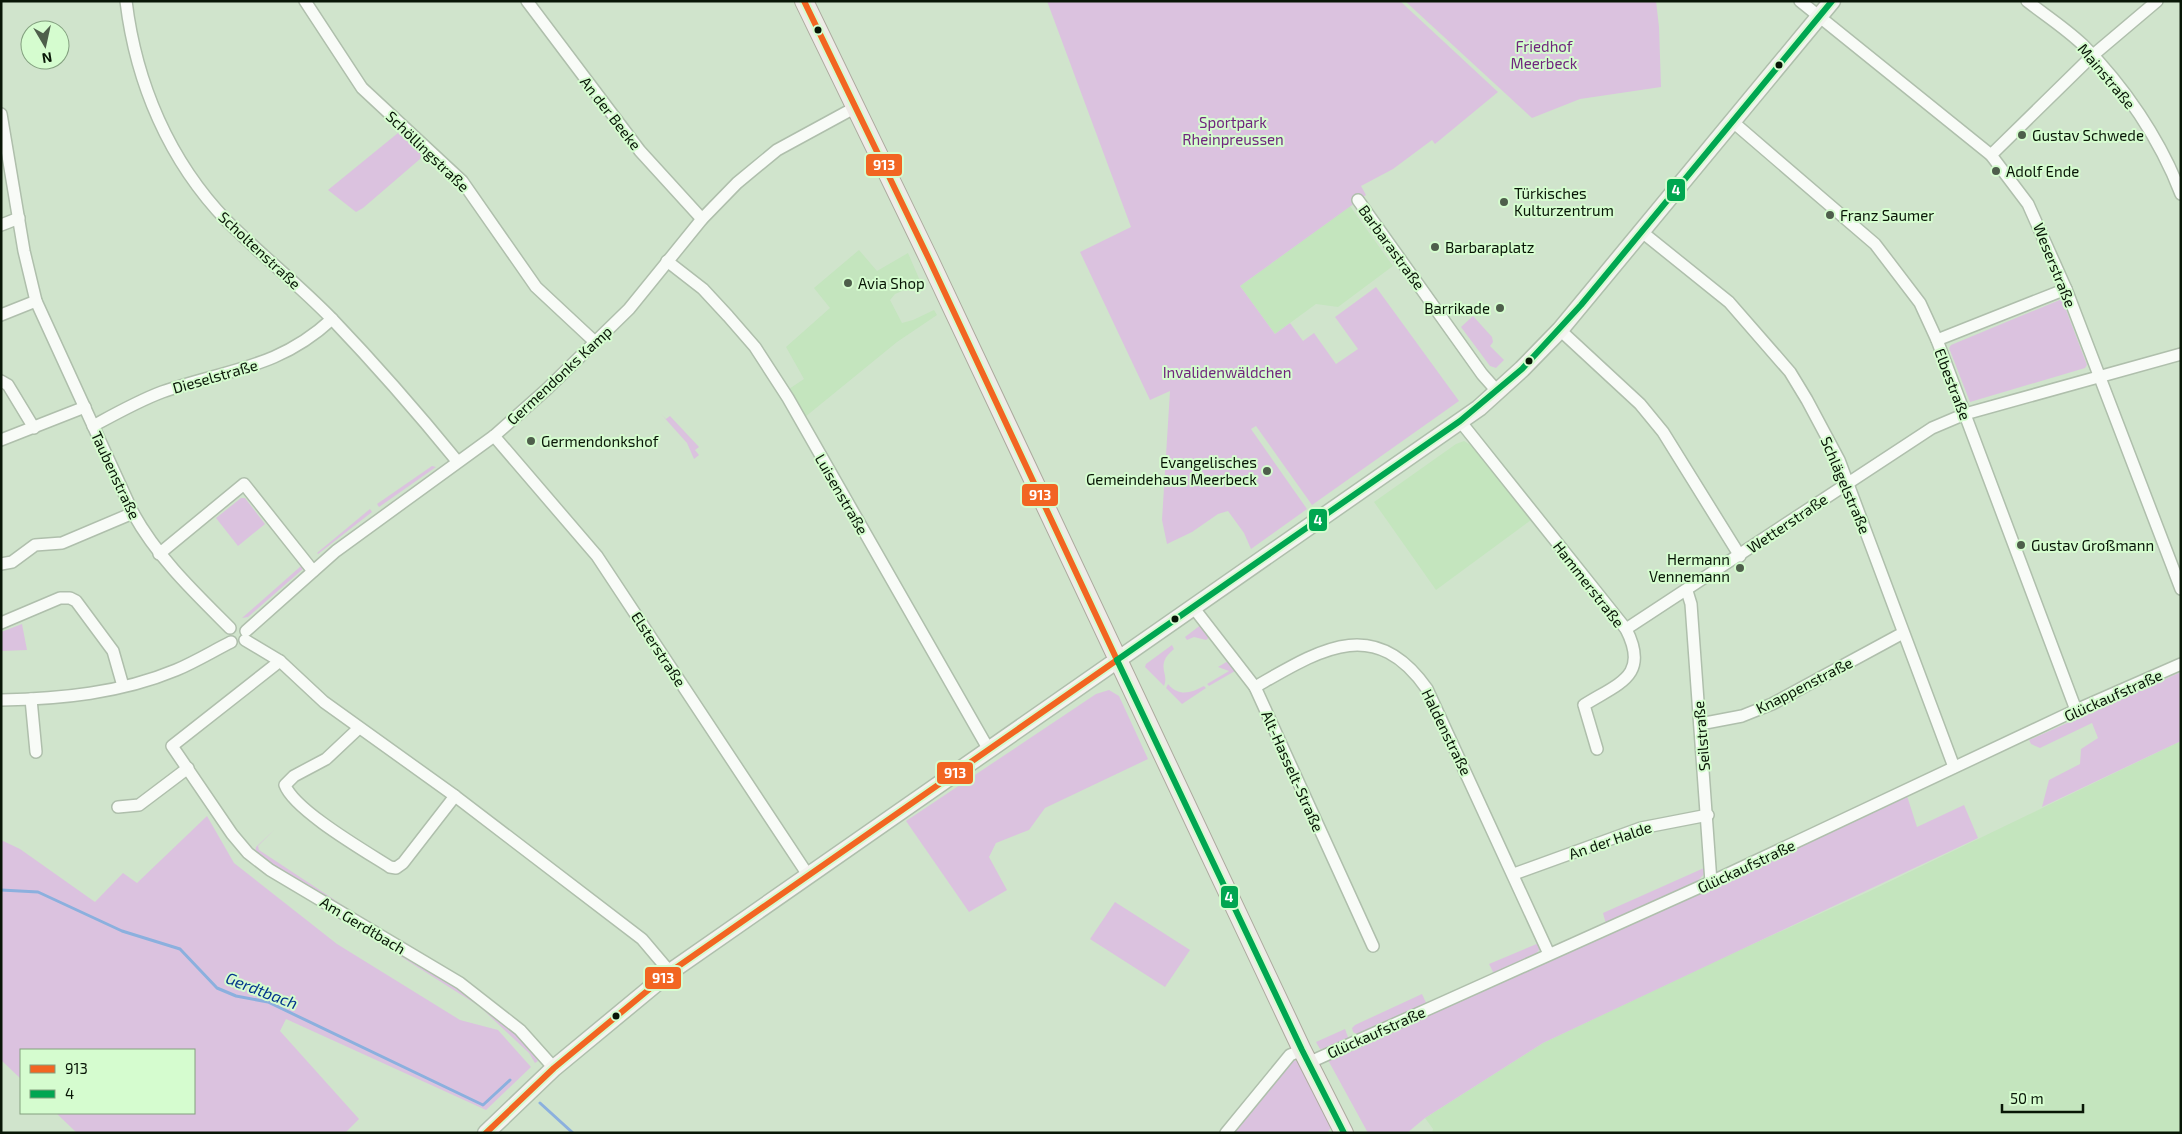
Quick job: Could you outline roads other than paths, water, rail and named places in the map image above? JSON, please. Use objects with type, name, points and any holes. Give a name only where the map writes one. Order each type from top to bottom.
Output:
[{"type":"main road","points":[[804,1],[856,107],[1305,1056],[1344,1133]]},
{"type":"main road","points":[[486,1133],[554,1068],[670,972],[1460,422],[1497,391],[1560,330],[1820,18],[1832,1]]},
{"type":"street","name":"Scholtenstraße","points":[[126,1],[135,50],[146,88],[174,152],[196,185],[227,221],[332,319],[414,409],[457,462]]},
{"type":"street","name":"Schöllingstraße","points":[[305,1],[362,88],[462,181],[482,207],[536,287],[595,342]]},
{"type":"street","name":"An der Beeke","points":[[527,1],[640,151],[702,219]]},
{"type":"street","name":"Weserstraße","points":[[1800,1],[1991,156],[2028,204],[2066,289],[2181,590]]},
{"type":"street","name":"Mainstraße","points":[[2027,1],[2081,43],[2127,96],[2150,131],[2170,167],[2181,194]]},
{"type":"street","points":[[1991,156],[2092,56],[2157,1]]},
{"type":"street","name":"Germendonks Kamp","points":[[246,635],[313,571],[357,535],[494,436],[629,309],[702,219],[737,182],[778,150],[856,107]]},
{"type":"street","name":"Taubenstraße","points":[[1,114],[24,251],[36,300],[133,513],[148,540],[230,628]]},
{"type":"street","name":"Elbestraße","points":[[1734,122],[1875,244],[1920,303],[1937,340],[2076,710]]},
{"type":"street","name":"Barbarastraße","points":[[1358,200],[1482,374],[1497,391]]},
{"type":"street","points":[[1,225],[19,218]]},
{"type":"street","name":"Schlägelstraße","points":[[1642,232],[1729,302],[1790,372],[1835,452],[1848,482],[1954,767]]},
{"type":"street","name":"Luisenstraße","points":[[667,261],[703,289],[728,316],[755,348],[779,384],[988,750]]},
{"type":"street","points":[[1937,340],[2066,289]]},
{"type":"street","points":[[1,315],[36,300]]},
{"type":"street","name":"Dieselstraße","points":[[93,426],[160,393],[280,356],[299,346],[332,319]]},
{"type":"street","points":[[1560,330],[1640,404],[1663,432],[1740,556]]},
{"type":"street","name":"Wetterstraße","points":[[1626,629],[1687,591],[1848,482],[1932,428],[1965,414],[2181,354]]},
{"type":"street","points":[[1,381],[8,385],[34,428]]},
{"type":"street","points":[[1,440],[84,407]]},
{"type":"street","name":"Hammerstraße","points":[[1460,422],[1626,629],[1635,651],[1634,667],[1621,682],[1584,705],[1597,749]]},
{"type":"street","name":"Elsterstraße","points":[[494,436],[597,556],[808,875]]},
{"type":"street","points":[[159,554],[244,484],[313,571]]},
{"type":"street","points":[[1,564],[12,562],[35,545],[62,543],[133,513]]},
{"type":"street","name":"Seilstraße","points":[[1687,591],[1691,604],[1708,815],[1711,882]]},
{"type":"street","points":[[1,622],[60,598],[70,598],[76,601],[113,651],[123,686]]},
{"type":"street","name":"Alt-Hasselt-Straße","points":[[1193,607],[1255,687],[1373,946]]},
{"type":"street","points":[[231,642],[227,635],[230,628],[240,625],[246,635],[280,661],[324,702],[456,796],[642,939],[670,972]]},
{"type":"street","name":"Knappenstraße","points":[[1700,724],[1742,716],[1772,704],[1903,633]]},
{"type":"street","points":[[1,700],[78,695],[123,686],[177,670],[231,642],[238,644],[246,635]]},
{"type":"street","name":"Haldenstraße","points":[[1255,687],[1308,657],[1341,645],[1378,649],[1401,661],[1420,678],[1427,689],[1514,874],[1549,954]]},
{"type":"street","name":"Am Gerdtbach","points":[[280,661],[172,746],[223,821],[248,853],[270,870],[460,983],[520,1030],[554,1068]]},
{"type":"street","name":"Glückaufstraße","points":[[1226,1133],[1290,1055],[1305,1056],[1549,954],[1711,882],[2076,710],[2181,664]]},
{"type":"street","points":[[31,699],[36,752]]},
{"type":"street","points":[[359,728],[326,759],[294,776],[285,785],[288,793],[299,804],[347,839],[390,867],[396,868],[403,863],[456,796]]},
{"type":"street","points":[[118,807],[139,805],[188,768]]},
{"type":"street","name":"An der Halde","points":[[1514,874],[1640,828],[1708,815]]},
{"type":"waterway","name":"Gerdtbach","points":[[1,890],[38,892],[122,931],[180,949],[217,988],[236,996],[268,1002],[483,1105],[510,1080]]},
{"type":"waterway","name":"Gerdtbach","points":[[540,1103],[573,1133]]},
{"type":"place","name":"Gustav Schwede","points":[[2022,135]]},
{"type":"place","name":"Adolf Ende","points":[[1996,171]]},
{"type":"place","name":"Türkisches Kulturzentrum","points":[[1504,202]]},
{"type":"place","name":"Franz Saumer","points":[[1830,215]]},
{"type":"place","name":"Barbaraplatz","points":[[1435,247]]},
{"type":"place","name":"Avia Shop","points":[[848,283]]},
{"type":"place","name":"Barrikade","points":[[1500,308]]},
{"type":"place","name":"Germendonkshof","points":[[531,441]]},
{"type":"place","name":"Evangelisches Gemeindehaus Meerbeck","points":[[1267,471]]},
{"type":"place","name":"Gustav Großmann","points":[[2021,545]]},
{"type":"place","name":"Hermann Vennemann","points":[[1740,568]]},
{"type":"park label","name":"Friedhof Meerbeck","points":[[1544,54]]},
{"type":"park label","name":"Sportpark Rheinpreussen","points":[[1233,130]]},
{"type":"park label","name":"Invalidenwäldchen","points":[[1227,372]]}]
